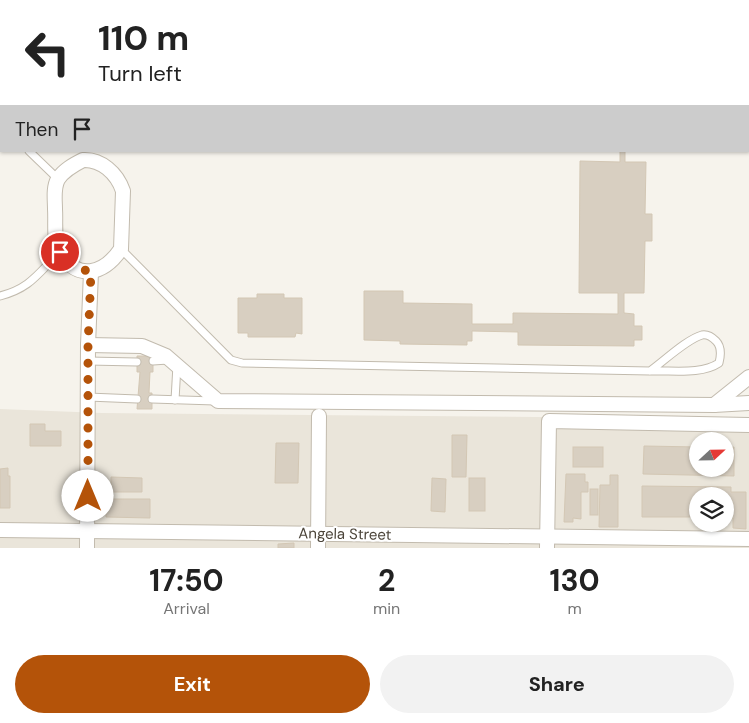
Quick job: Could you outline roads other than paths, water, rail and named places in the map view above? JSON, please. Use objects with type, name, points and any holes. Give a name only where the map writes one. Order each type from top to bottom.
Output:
[{"type":"street","points":[[92,155],[120,182],[123,191],[121,250],[105,267],[91,272],[72,266],[60,252],[56,241],[55,189],[58,179],[69,167],[92,155]]},
{"type":"street","points":[[87,548],[88,346],[91,272]]},
{"type":"street","points":[[88,346],[142,346],[166,356],[218,401],[714,405],[749,403]]},
{"type":"street","points":[[714,405],[749,377]]},
{"type":"street","points":[[318,416],[318,548]]},
{"type":"street","points":[[547,543],[549,421],[749,425]]},
{"type":"street","name":"Angela Street","points":[[0,530],[318,534],[547,543],[749,539]]},
{"type":"lane","points":[[30,152],[58,179]]},
{"type":"lane","points":[[121,250],[231,360],[252,363],[650,371],[710,369],[719,363],[721,352],[719,343],[712,336],[704,335],[694,339],[650,371]]},
{"type":"lane","points":[[0,296],[16,292],[32,282],[60,252]]},
{"type":"lane","points":[[88,361],[137,362]]},
{"type":"lane","points":[[153,361],[174,362],[175,400]]},
{"type":"lane","points":[[88,397],[137,399]]},
{"type":"lane","points":[[152,399],[218,401]]}]
